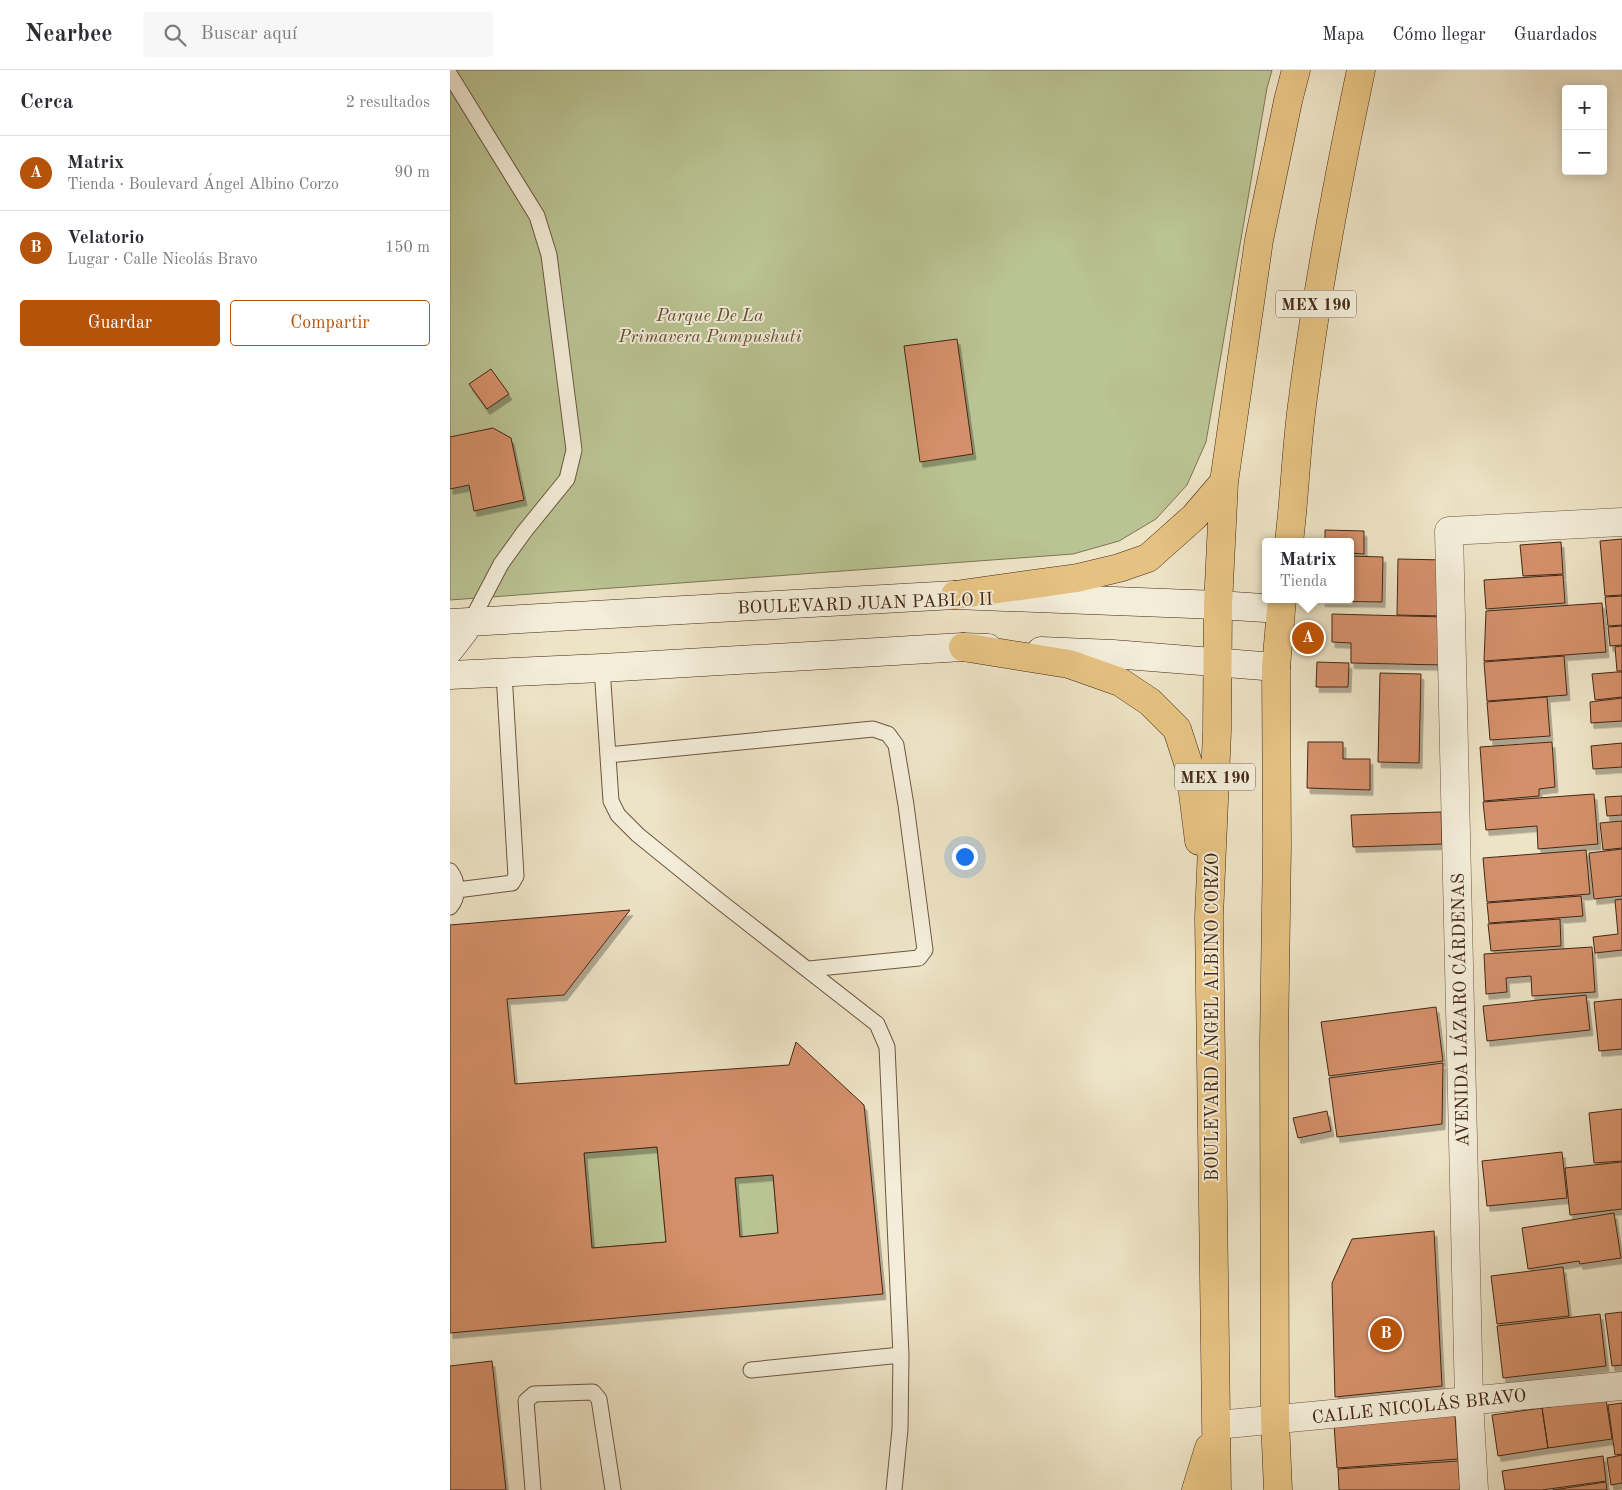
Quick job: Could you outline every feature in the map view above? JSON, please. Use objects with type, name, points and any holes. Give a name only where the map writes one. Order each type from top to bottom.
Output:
[{"type":"main road","name":"BOULEVARD ÁNGEL ALBINO CORZO","points":[[1217,1490],[1209,917],[1219,663],[1218,605],[1224,482],[1259,240],[1296,70]]},
{"type":"main road","name":"MEX 190","points":[[1289,538],[1302,401],[1317,294],[1342,157],[1361,70]]},
{"type":"main road","points":[[954,596],[1077,578],[1119,568],[1148,558],[1194,517],[1224,482]]},
{"type":"main road","name":"MEX 190","points":[[1278,1490],[1275,1420],[1274,1043],[1277,846],[1276,667],[1281,604]]},
{"type":"main road","points":[[963,647],[1068,664],[1120,682],[1150,702],[1176,729],[1190,769],[1209,917]]},
{"type":"main road","points":[[1196,1490],[1216,1425]]},
{"type":"street","name":"AVENIDA LÁZARO CÁRDENAS","points":[[1474,1490],[1469,1400],[1449,530],[1622,522]]},
{"type":"street","name":"BOULEVARD JUAN PABLO II","points":[[460,623],[954,596],[1218,605],[1281,604]]},
{"type":"street","points":[[450,649],[460,623]]},
{"type":"street","points":[[450,675],[963,647],[1113,654],[1276,667]]},
{"type":"street","name":"CALLE NICOLÁS BRAVO","points":[[1216,1425],[1622,1386]]},
{"type":"lane","points":[[450,75],[537,216],[549,255],[574,450],[568,479],[524,532],[460,623]]},
{"type":"lane","points":[[602,668],[611,801],[618,815],[638,835],[717,899],[877,1024],[887,1047],[901,1355],[900,1430],[894,1490]]},
{"type":"lane","points":[[457,890],[512,883],[516,876],[504,672]]},
{"type":"lane","points":[[608,755],[872,729],[888,734],[896,746],[898,755],[909,822],[925,950],[919,958],[809,969]]},
{"type":"lane","points":[[450,871],[454,876],[457,890],[453,904],[450,907]]},
{"type":"lane","points":[[751,1370],[901,1355]]},
{"type":"lane","points":[[533,1490],[526,1401],[534,1394],[593,1392],[599,1400],[613,1490]]},
{"type":"green space","name":"Parque De La Primavera Pumpushuti","points":[[450,70],[1272,70],[1267,88],[1206,442],[1187,485],[1156,519],[1119,541],[1073,554],[450,600]]},
{"type":"green space","points":[[657,1147],[666,1242],[592,1248],[584,1153]]},
{"type":"green space","points":[[773,1175],[778,1233],[740,1237],[735,1178]]},
{"type":"building","points":[[957,339],[973,454],[920,462],[904,346]]},
{"type":"building","points":[[491,369],[509,394],[487,409],[469,384]]},
{"type":"building","points":[[493,428],[511,438],[524,500],[474,511],[469,485],[450,489],[450,437]]},
{"type":"building","points":[[1325,530],[1364,531],[1364,554],[1354,553],[1354,538],[1325,538]]},
{"type":"building","points":[[1622,539],[1622,595],[1605,596],[1600,541]]},
{"type":"building","points":[[1561,542],[1563,574],[1523,576],[1520,545]]},
{"type":"building","points":[[1354,556],[1383,557],[1382,602],[1354,602]]},
{"type":"building","points":[[1398,559],[1445,560],[1444,616],[1397,615]]},
{"type":"building","points":[[1563,575],[1565,603],[1486,609],[1484,580]]},
{"type":"building","points":[[1622,596],[1622,625],[1608,626],[1605,597]]},
{"type":"building","points":[[1602,603],[1606,652],[1484,661],[1486,611]]},
{"type":"building","points":[[1332,614],[1444,617],[1443,665],[1351,663],[1351,643],[1332,642]]},
{"type":"building","points":[[1622,626],[1622,645],[1610,646],[1608,627]]},
{"type":"building","points":[[1622,646],[1622,671],[1617,671],[1615,647]]},
{"type":"building","points":[[1564,656],[1567,695],[1487,701],[1484,662]]},
{"type":"building","points":[[1317,662],[1349,663],[1348,687],[1316,687]]},
{"type":"building","points":[[1622,672],[1622,697],[1595,700],[1592,674]]},
{"type":"building","points":[[1380,673],[1421,674],[1419,763],[1378,762]]},
{"type":"building","points":[[1547,697],[1550,736],[1490,740],[1487,702]]},
{"type":"building","points":[[1622,698],[1622,721],[1591,723],[1590,702]]},
{"type":"building","points":[[1308,742],[1343,742],[1343,759],[1370,759],[1370,790],[1307,788]]},
{"type":"building","points":[[1552,742],[1555,787],[1539,789],[1539,796],[1484,801],[1480,747]]},
{"type":"building","points":[[1622,743],[1622,767],[1593,769],[1591,746]]},
{"type":"building","points":[[1594,794],[1598,844],[1538,849],[1537,826],[1486,830],[1483,802]]},
{"type":"building","points":[[1622,796],[1622,815],[1607,816],[1605,797]]},
{"type":"building","points":[[1441,812],[1442,844],[1353,847],[1351,815]]},
{"type":"building","points":[[1622,821],[1622,848],[1603,850],[1600,823]]},
{"type":"building","points":[[1622,849],[1622,896],[1594,899],[1589,853]]},
{"type":"building","points":[[1586,850],[1590,894],[1487,902],[1483,858]]},
{"type":"building","points":[[1581,896],[1583,916],[1489,923],[1487,903]]},
{"type":"building","points":[[1622,899],[1622,950],[1595,953],[1593,937],[1618,934],[1615,900]]},
{"type":"building","points":[[630,910],[564,995],[507,999],[515,1084],[789,1065],[796,1042],[864,1105],[883,1294],[450,1333],[450,925]],"holes":[[[657,1147],[666,1242],[592,1248],[584,1153]],[[773,1175],[778,1233],[740,1237],[735,1178]]]},
{"type":"building","points":[[1560,919],[1561,946],[1491,951],[1488,924]]},
{"type":"building","points":[[1592,947],[1595,992],[1532,996],[1531,976],[1506,978],[1507,992],[1486,994],[1484,954]]},
{"type":"building","points":[[1586,995],[1590,1030],[1487,1041],[1483,1006]]},
{"type":"building","points":[[1622,999],[1622,1049],[1599,1051],[1594,1002]]},
{"type":"building","points":[[1436,1007],[1443,1061],[1329,1076],[1321,1022]]},
{"type":"building","points":[[1443,1063],[1442,1124],[1337,1137],[1329,1078]]},
{"type":"building","points":[[1622,1109],[1622,1161],[1594,1163],[1589,1113]]},
{"type":"building","points":[[1327,1111],[1331,1131],[1298,1138],[1293,1118]]},
{"type":"building","points":[[1562,1152],[1567,1198],[1487,1206],[1482,1161]]},
{"type":"building","points":[[1622,1162],[1622,1209],[1570,1215],[1565,1168]]},
{"type":"building","points":[[1614,1213],[1621,1258],[1580,1264],[1579,1261],[1528,1269],[1522,1228]]},
{"type":"building","points":[[1434,1231],[1442,1386],[1335,1397],[1332,1283],[1352,1239]]},
{"type":"building","points":[[1563,1267],[1569,1316],[1497,1324],[1491,1276]]},
{"type":"building","points":[[1622,1312],[1622,1365],[1612,1366],[1605,1314]]},
{"type":"building","points":[[1600,1314],[1606,1366],[1503,1378],[1497,1326]]},
{"type":"building","points":[[492,1361],[506,1490],[450,1490],[450,1366]]},
{"type":"building","points":[[1606,1399],[1612,1439],[1548,1448],[1542,1408]]},
{"type":"building","points":[[1622,1403],[1622,1454],[1615,1455],[1608,1405]]},
{"type":"building","points":[[1542,1408],[1548,1448],[1498,1456],[1492,1415]]},
{"type":"building","points":[[1455,1415],[1458,1459],[1337,1468],[1334,1424]]},
{"type":"building","points":[[1622,1455],[1622,1483],[1611,1485],[1607,1458]]},
{"type":"building","points":[[1603,1456],[1606,1481],[1542,1490],[1505,1490],[1502,1471]]},
{"type":"building","points":[[1458,1461],[1460,1490],[1339,1490],[1338,1469]]},
{"type":"building","points":[[1606,1482],[1607,1490],[1553,1490]]},
{"type":"place","name":"Matrix","points":[[1308,638]]},
{"type":"place","name":"Velatorio","points":[[1386,1334]]}]
